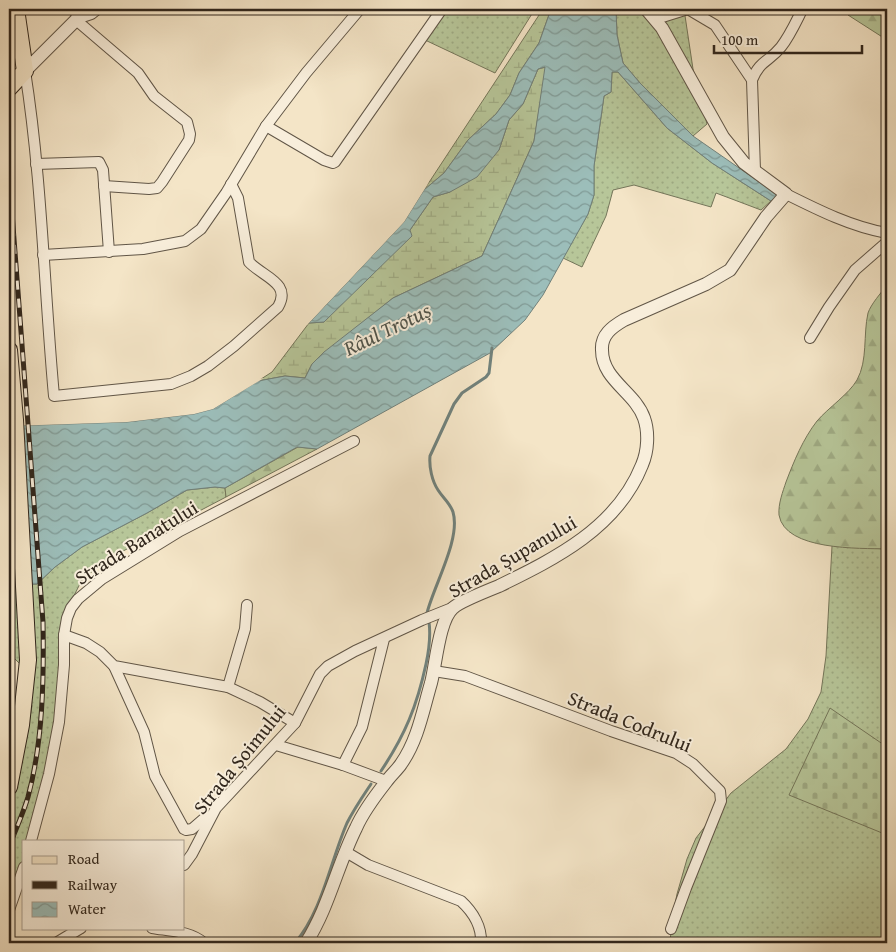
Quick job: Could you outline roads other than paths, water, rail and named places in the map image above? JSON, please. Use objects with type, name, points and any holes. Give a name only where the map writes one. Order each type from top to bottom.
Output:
[{"type":"main road","points":[[9,88],[25,70],[16,9]]},
{"type":"main road","points":[[9,350],[15,420],[28,660],[21,725],[9,787]]},
{"type":"street","points":[[96,9],[91,13],[78,14],[25,70],[36,164],[54,396],[171,384],[191,376],[208,366],[278,307],[282,299],[279,285],[256,270],[249,262],[238,198],[231,184]]},
{"type":"street","points":[[43,255],[143,249],[185,241],[201,229],[266,126],[306,73],[360,9]]},
{"type":"street","points":[[266,126],[324,160],[335,162],[442,9]]},
{"type":"street","points":[[646,9],[656,19],[723,137],[744,162],[786,194],[832,216],[887,233]]},
{"type":"street","points":[[656,19],[688,9],[715,25],[752,80]]},
{"type":"street","points":[[755,171],[752,80],[756,69],[775,54],[782,45],[801,12]]},
{"type":"street","points":[[78,14],[138,73],[154,96],[187,122],[190,130],[189,140],[157,188],[104,186]]},
{"type":"street","points":[[36,164],[99,162],[103,170],[109,252]]},
{"type":"street","name":"Strada Șupanului","points":[[306,943],[322,915],[361,818],[386,781],[401,764],[414,743],[434,671],[440,635],[452,608],[553,559],[590,533],[613,512],[628,493],[643,464],[647,439],[647,428],[644,418],[640,410],[608,373],[602,355],[604,337],[615,324],[706,284],[730,270],[766,217],[786,194]]},
{"type":"street","points":[[810,338],[855,270],[887,242]]},
{"type":"street","name":"Strada Banatului","points":[[31,840],[49,774],[59,722],[64,674],[64,635],[67,618],[71,608],[78,599],[102,579],[180,531],[354,441]]},
{"type":"street","points":[[228,687],[245,629],[247,605]]},
{"type":"street","name":"Strada Șoimului","points":[[185,864],[216,808],[295,723],[313,685],[324,670],[339,660],[422,620],[452,608]]},
{"type":"street","points":[[64,635],[86,643],[100,652],[114,666],[144,732],[155,776],[184,829],[192,829],[216,808]]},
{"type":"street","points":[[343,765],[362,727],[384,639]]},
{"type":"street","points":[[114,666],[228,687],[260,702],[295,723]]},
{"type":"street","name":"Strada Codrului","points":[[434,671],[465,676],[611,731],[676,753],[693,764],[720,790],[721,802],[671,929]]},
{"type":"street","points":[[276,745],[343,765],[386,781]]},
{"type":"street","points":[[346,852],[368,865],[461,901],[470,911],[479,928],[481,943]]},
{"type":"street","points":[[9,910],[22,873]]},
{"type":"street","points":[[56,943],[78,930]]},
{"type":"street","points":[[164,930],[187,934],[204,943]]},
{"type":"water","name":"Râul Trotuș","points":[[551,9],[616,9],[617,35],[623,63],[640,83],[693,136],[778,195],[771,201],[712,163],[667,128],[618,72],[612,72],[611,92],[604,96],[594,166],[594,195],[588,214],[543,295],[525,320],[490,353],[317,449],[297,447],[225,488],[215,487],[187,490],[82,547],[55,567],[37,584],[9,585],[9,426],[127,422],[194,414],[213,409],[258,381],[285,376],[305,378],[312,364],[324,352],[393,298],[482,256],[534,141],[545,67],[538,69],[523,104],[509,120],[499,150],[477,177],[450,192],[433,197],[410,230],[412,236],[324,322],[309,323],[404,222],[424,190],[444,173],[468,140],[496,114],[510,95],[519,73],[539,43]]},
{"type":"waterway","points":[[427,613],[446,562],[454,523],[452,509],[434,482],[430,456],[454,404],[462,393],[489,373],[492,348]]},
{"type":"waterway","points":[[381,771],[397,745],[419,693],[429,649],[429,622]]},
{"type":"waterway","points":[[295,943],[313,916],[347,823],[371,784]]},
{"type":"railway","points":[[9,173],[43,622],[43,688],[37,754],[28,797],[9,847]]}]
